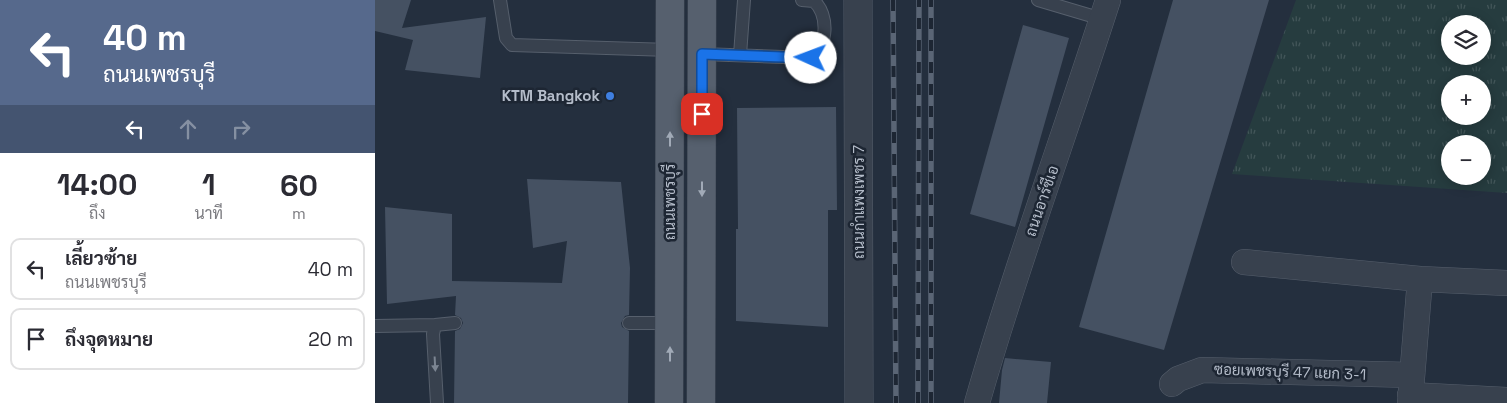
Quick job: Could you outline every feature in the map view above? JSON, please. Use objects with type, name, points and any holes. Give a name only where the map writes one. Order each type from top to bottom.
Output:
[{"type":"main road","name":"ถนนเพชรบุรี","points":[[669,403],[670,0]]},
{"type":"main road","points":[[701,403],[702,0]]},
{"type":"main road","points":[[670,315],[701,309]]},
{"type":"street","name":"ถนนกำแพงเพชร 7","points":[[858,0],[859,403]]},
{"type":"street","name":"ถนนอาร์ซีเอ","points":[[977,403],[1004,310],[1042,202],[1105,10]]},
{"type":"street","points":[[1244,262],[1420,279],[1507,283]]},
{"type":"street","points":[[1411,391],[1420,279]]},
{"type":"street","name":"ซอยเพชรบุรี 47 แยก 3-1","points":[[1172,384],[1178,379],[1202,370],[1507,400]]},
{"type":"lane","points":[[501,0],[506,38],[512,45],[670,50]]},
{"type":"lane","points":[[740,55],[744,0]]},
{"type":"lane","points":[[702,54],[811,58],[821,48],[824,37],[822,15],[818,5],[813,1],[803,0]]},
{"type":"lane","points":[[1046,1],[1105,10]]},
{"type":"lane","points":[[629,323],[670,315]]},
{"type":"lane","points":[[375,326],[455,323]]},
{"type":"lane","points":[[435,325],[433,334],[437,403]]},
{"type":"green space","points":[[1296,0],[1507,0],[1507,193],[1232,174]]},
{"type":"building","points":[[375,0],[411,0],[402,28],[486,17],[480,78],[405,70],[413,40],[375,31]]},
{"type":"building","points":[[1173,0],[1269,0],[1164,350],[1079,327]]},
{"type":"building","points":[[1023,25],[1069,38],[1015,227],[970,214]]},
{"type":"building","points":[[836,107],[837,210],[828,210],[828,327],[736,321],[736,229],[738,229],[737,108]]},
{"type":"building","points":[[527,179],[621,182],[630,268],[629,315],[625,316],[621,323],[622,327],[629,331],[628,403],[454,403],[455,331],[460,329],[463,323],[461,318],[455,315],[456,296],[387,304],[385,207],[452,214],[452,281],[562,283],[567,241],[533,248]]},
{"type":"building","points":[[1005,358],[1051,362],[1047,403],[999,403]]},
{"type":"railway","points":[[893,0],[896,403]]},
{"type":"railway","points":[[918,403],[919,0]]},
{"type":"railway","points":[[931,0],[931,403]]},
{"type":"place","name":"KTM Bangkok","points":[[610,96]]},
{"type":"route","points":[[702,114],[702,54],[811,58]]}]
